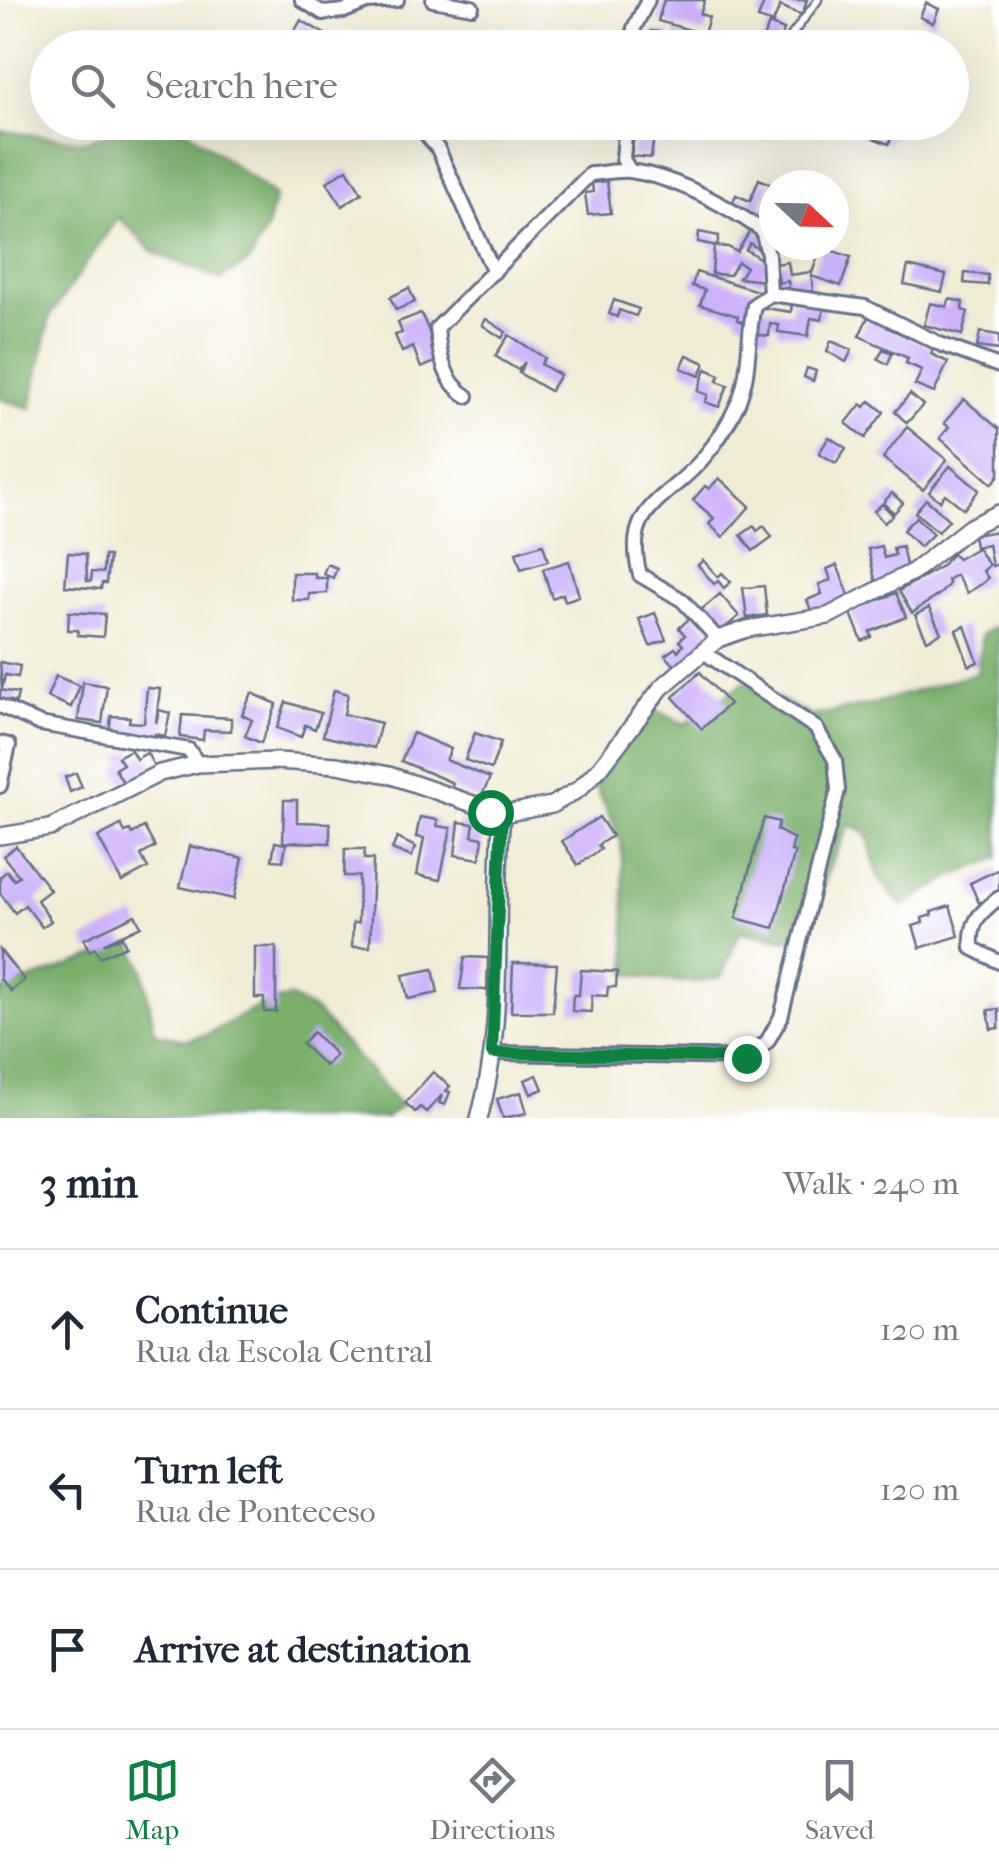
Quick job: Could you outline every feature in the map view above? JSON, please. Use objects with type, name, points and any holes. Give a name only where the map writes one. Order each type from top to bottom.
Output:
[{"type":"street","points":[[302,0],[322,13],[344,11],[367,2],[397,0]]},
{"type":"street","points":[[433,0],[472,6]]},
{"type":"street","points":[[634,30],[648,0]]},
{"type":"street","points":[[431,140],[494,272]]},
{"type":"street","points":[[625,140],[624,159],[630,171]]},
{"type":"street","points":[[467,396],[454,388],[449,378],[438,348],[436,328],[590,174],[630,171],[690,189],[730,208],[762,230],[770,294]]},
{"type":"street","points":[[718,639],[682,600],[640,575],[637,536],[649,505],[705,457],[736,407],[747,377],[748,334],[754,305],[770,294],[865,306],[940,344],[999,366]]},
{"type":"street","points":[[0,836],[50,828],[160,773],[198,764],[277,761],[336,765],[389,775],[502,814],[552,804],[579,788],[601,767],[648,703],[718,639],[747,629],[828,616],[914,571],[970,527],[999,513]]},
{"type":"street","points":[[492,1053],[746,1058],[768,1042],[781,1017],[838,790],[834,760],[816,728],[702,651]]},
{"type":"street","points":[[0,706],[40,724],[189,750],[198,764]]},
{"type":"street","points":[[0,743],[9,745],[0,786]]},
{"type":"street","points":[[500,844],[521,813]]},
{"type":"street","points":[[479,1118],[492,1053],[502,814]]},
{"type":"street","points":[[999,898],[978,913],[970,932],[972,948],[999,962]]},
{"type":"lane","points":[[796,30],[818,0]]},
{"type":"green space","points":[[0,131],[30,135],[30,140],[201,140],[275,196],[267,227],[249,262],[220,279],[155,253],[118,217],[50,316],[31,408],[0,399]]},
{"type":"green space","points":[[999,625],[999,858],[957,874],[902,906],[879,879],[866,832],[849,825],[803,942],[740,932],[722,976],[687,982],[628,974],[621,841],[595,785],[652,709],[685,724],[745,682],[812,716],[869,705],[977,673],[982,634]]},
{"type":"green space","points":[[132,943],[143,969],[155,1033],[184,1040],[206,1035],[258,1007],[289,997],[315,1011],[401,1106],[386,1118],[0,1118],[0,991]]},
{"type":"building","points":[[664,0],[705,0],[700,14],[709,17],[705,30],[658,21]]},
{"type":"building","points":[[765,0],[807,0],[802,15],[780,6],[773,23],[758,18]]},
{"type":"building","points":[[926,3],[939,9],[933,23],[920,17]]},
{"type":"building","points":[[301,20],[318,30],[295,30]]},
{"type":"building","points":[[633,140],[653,140],[651,158],[631,156]]},
{"type":"building","points":[[347,169],[362,193],[342,206],[327,182]]},
{"type":"building","points":[[759,179],[759,221],[730,208],[736,195],[750,201]]},
{"type":"building","points":[[607,181],[611,213],[588,215],[585,193],[593,192],[592,183]]},
{"type":"building","points":[[752,228],[759,232],[759,250],[750,243],[746,250],[768,263],[763,281],[739,278],[746,267],[738,262],[730,275],[712,274],[714,246],[737,252]]},
{"type":"building","points":[[699,232],[719,236],[717,246],[698,242]]},
{"type":"building","points":[[851,257],[841,286],[811,276],[817,260]]},
{"type":"building","points":[[788,262],[790,275],[811,272],[813,291],[790,294],[788,281],[779,283],[776,264]]},
{"type":"building","points":[[908,266],[946,275],[942,292],[904,284]]},
{"type":"building","points":[[696,272],[761,292],[747,324],[737,320],[738,316],[700,305],[705,290],[692,286]]},
{"type":"building","points":[[965,273],[988,275],[988,285],[964,283]]},
{"type":"building","points":[[409,288],[415,302],[396,310],[390,297]]},
{"type":"building","points":[[949,299],[963,302],[962,310],[968,312],[962,335],[924,325],[930,303],[947,307]]},
{"type":"building","points":[[614,300],[639,309],[636,316],[619,310],[617,317],[609,314]]},
{"type":"building","points":[[792,301],[824,306],[822,320],[811,318],[808,336],[778,332],[779,325],[770,324],[769,336],[754,334],[758,307],[791,312]]},
{"type":"building","points":[[421,313],[437,361],[421,368],[413,347],[402,352],[395,335],[402,333],[398,322]]},
{"type":"building","points":[[870,313],[891,322],[888,328],[933,348],[931,354],[948,362],[934,393],[915,385],[922,370],[906,363],[908,358],[859,336]]},
{"type":"building","points":[[486,319],[506,332],[502,338],[482,325]]},
{"type":"building","points":[[980,332],[999,335],[999,350],[977,347]]},
{"type":"building","points":[[509,335],[545,358],[541,364],[560,375],[550,391],[519,373],[525,362],[518,370],[495,356]]},
{"type":"building","points":[[831,341],[852,350],[846,362],[827,351]]},
{"type":"building","points":[[883,349],[892,353],[888,364],[878,359]]},
{"type":"building","points":[[687,355],[705,363],[700,376],[681,368]]},
{"type":"building","points":[[807,368],[816,371],[813,381],[804,377]]},
{"type":"building","points":[[706,369],[720,375],[717,381],[728,385],[719,407],[705,402],[708,395],[698,391]]},
{"type":"building","points":[[910,394],[923,405],[907,423],[895,412]]},
{"type":"building","points":[[964,399],[999,429],[999,475],[992,484],[940,438],[949,427],[944,423]]},
{"type":"building","points":[[870,401],[884,412],[865,438],[846,423],[861,404],[865,407]]},
{"type":"building","points":[[907,427],[947,460],[923,490],[883,458]]},
{"type":"building","points":[[829,437],[846,448],[836,463],[819,453]]},
{"type":"building","points":[[950,466],[979,490],[964,509],[945,494],[940,501],[929,492]]},
{"type":"building","points":[[719,478],[750,506],[723,537],[709,524],[714,518],[693,500]]},
{"type":"building","points":[[892,493],[903,503],[894,513],[883,503]]},
{"type":"building","points":[[926,499],[949,520],[938,532],[915,512]]},
{"type":"building","points":[[882,504],[893,515],[884,523],[874,511]]},
{"type":"building","points":[[916,517],[933,534],[920,547],[903,530]]},
{"type":"building","points":[[754,526],[757,531],[764,526],[772,537],[753,551],[741,535]]},
{"type":"building","points":[[999,531],[999,564],[992,566],[988,544],[975,547],[973,535]]},
{"type":"building","points":[[543,544],[548,561],[521,569],[516,552]]},
{"type":"building","points":[[881,546],[884,558],[895,555],[893,548],[902,546],[909,580],[877,588],[868,549]]},
{"type":"building","points":[[977,548],[989,565],[983,571],[988,578],[983,583],[967,593],[956,575],[947,580],[949,584],[941,593],[912,613],[899,591],[940,567],[952,554],[958,559]]},
{"type":"building","points":[[68,553],[86,554],[87,581],[91,581],[92,572],[103,573],[104,556],[109,556],[106,583],[102,583],[101,589],[65,586]]},
{"type":"building","points":[[703,560],[718,577],[722,573],[731,582],[724,588],[718,581],[714,584],[698,565]]},
{"type":"building","points":[[569,561],[579,596],[565,601],[563,594],[552,598],[543,569]]},
{"type":"building","points":[[327,564],[337,568],[333,578],[323,574]]},
{"type":"building","points":[[837,565],[852,603],[814,618],[807,600],[822,594],[819,584],[831,580],[827,569]]},
{"type":"building","points":[[292,573],[315,573],[315,578],[327,578],[327,593],[309,594],[309,600],[292,600]]},
{"type":"building","points":[[764,586],[767,615],[747,618],[743,588]]},
{"type":"building","points":[[896,593],[906,617],[870,632],[872,637],[862,641],[850,611]]},
{"type":"building","points":[[720,594],[739,616],[719,633],[700,611]]},
{"type":"building","points":[[929,608],[941,633],[927,640],[915,615]]},
{"type":"building","points":[[69,612],[105,614],[103,637],[68,630]]},
{"type":"building","points":[[655,613],[666,640],[650,646],[639,619]]},
{"type":"building","points":[[694,614],[714,636],[678,669],[665,655],[683,645],[679,641],[685,635],[679,628]]},
{"type":"building","points":[[965,626],[978,662],[969,666],[956,630]]},
{"type":"building","points":[[0,662],[20,666],[18,677],[5,675],[2,689]]},
{"type":"building","points":[[700,672],[729,704],[702,729],[673,697]]},
{"type":"building","points":[[56,676],[80,686],[71,707],[47,697]]},
{"type":"building","points":[[83,682],[107,686],[102,723],[78,720]]},
{"type":"building","points":[[147,688],[160,689],[156,723],[159,710],[170,713],[165,736],[155,734],[155,739],[109,734],[111,716],[144,723]]},
{"type":"building","points":[[0,690],[18,693],[16,702],[0,699]]},
{"type":"building","points":[[334,690],[348,694],[344,714],[381,723],[374,748],[323,736]]},
{"type":"building","points":[[252,693],[277,704],[261,743],[245,736],[252,720],[242,715]]},
{"type":"building","points":[[286,702],[321,713],[315,729],[305,725],[301,737],[277,728]]},
{"type":"building","points":[[182,715],[231,718],[231,731],[204,730],[203,740],[180,737]]},
{"type":"building","points":[[413,733],[451,749],[446,760],[490,778],[480,800],[451,788],[453,783],[401,761]]},
{"type":"building","points":[[475,733],[501,742],[491,769],[465,760]]},
{"type":"building","points":[[131,750],[136,759],[147,753],[154,766],[124,784],[115,769],[123,764],[118,757]]},
{"type":"building","points":[[76,773],[82,787],[70,792],[65,777]]},
{"type":"building","points":[[284,800],[297,800],[297,822],[330,823],[330,843],[283,842]]},
{"type":"building","points":[[420,817],[438,820],[437,826],[451,828],[440,880],[417,875],[424,838],[416,837]]},
{"type":"building","points":[[599,817],[612,836],[578,865],[562,841]]},
{"type":"building","points":[[764,818],[779,822],[777,830],[794,839],[791,851],[795,852],[774,928],[736,918]]},
{"type":"building","points":[[459,822],[474,824],[472,836],[483,838],[480,859],[455,855]]},
{"type":"building","points":[[121,825],[132,834],[144,827],[155,847],[141,855],[148,868],[122,882],[98,837]]},
{"type":"building","points":[[397,838],[416,847],[411,857],[392,849]]},
{"type":"building","points":[[275,842],[286,844],[283,861],[272,860]]},
{"type":"building","points":[[16,846],[50,890],[37,900],[51,921],[42,927],[25,905],[15,913],[0,893],[0,877],[7,871],[14,880],[19,876],[3,856]]},
{"type":"building","points":[[190,846],[243,858],[234,899],[180,887]]},
{"type":"building","points":[[345,849],[365,849],[364,859],[373,859],[370,947],[352,947],[353,923],[358,923],[359,876],[344,876]]},
{"type":"building","points":[[999,869],[999,894],[979,903],[970,883]]},
{"type":"building","points":[[950,906],[959,936],[920,948],[913,926],[923,923],[922,918],[932,915],[931,912]]},
{"type":"building","points":[[135,915],[141,926],[103,944],[122,937],[126,946],[100,957],[95,948],[89,951],[84,939]]},
{"type":"building","points":[[255,947],[276,947],[276,1012],[264,1012],[264,998],[255,998]]},
{"type":"building","points":[[0,950],[24,980],[11,991],[0,979]]},
{"type":"building","points":[[465,957],[488,958],[487,990],[460,989]]},
{"type":"building","points":[[513,963],[557,964],[553,1012],[511,1012]]},
{"type":"building","points":[[433,969],[438,993],[408,999],[403,975]]},
{"type":"building","points":[[581,970],[617,972],[616,987],[608,987],[607,996],[592,995],[591,1012],[572,1011],[573,995],[579,995]]},
{"type":"building","points":[[999,1009],[999,1028],[991,1029],[988,1010]]},
{"type":"building","points":[[313,1032],[336,1055],[325,1066],[302,1044]]},
{"type":"building","points":[[433,1072],[450,1086],[445,1105],[439,1103],[442,1095],[426,1112],[420,1107],[415,1112],[405,1103]]},
{"type":"building","points":[[537,1075],[543,1089],[531,1094],[525,1080]]},
{"type":"building","points":[[521,1092],[527,1113],[503,1118],[497,1099]]},
{"type":"route","points":[[490,812],[502,814],[492,1053],[746,1058]]}]
